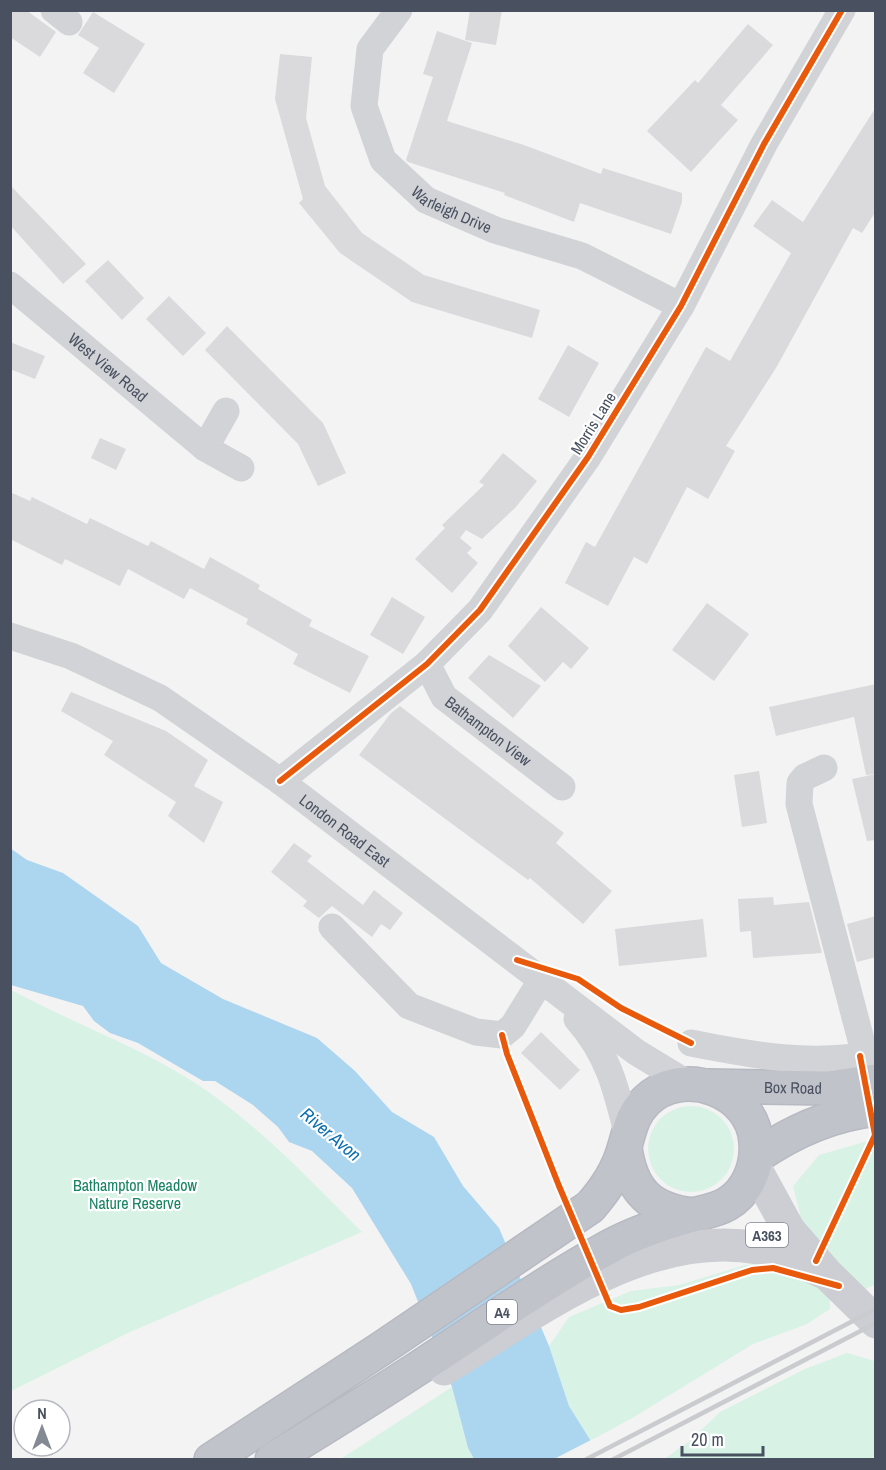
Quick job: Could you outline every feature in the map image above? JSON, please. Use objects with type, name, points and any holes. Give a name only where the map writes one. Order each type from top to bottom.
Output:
[{"type":"highway","name":"Box Road","points":[[698,1084],[828,1088],[872,1063]]},
{"type":"highway","points":[[698,1084],[732,1097],[748,1116],[756,1137],[756,1162],[745,1187],[729,1203],[696,1215],[663,1208],[639,1190],[628,1169],[626,1140],[631,1120],[647,1100],[665,1088],[698,1084]]},
{"type":"highway","name":"Box Road","points":[[756,1162],[805,1127],[837,1116],[876,1109]]},
{"type":"highway","name":"A4","points":[[211,1460],[590,1207],[604,1191],[626,1140]]},
{"type":"highway","name":"A4","points":[[272,1460],[398,1389],[546,1284],[621,1254],[655,1227],[696,1215]]},
{"type":"main road","name":"A363","points":[[756,1162],[789,1230],[827,1274],[876,1322]]},
{"type":"main road","name":"A363","points":[[696,1215],[745,1226],[773,1238],[827,1274]]},
{"type":"main road","points":[[621,1254],[655,1253],[726,1245],[758,1248],[785,1255],[827,1274]]},
{"type":"main road","points":[[284,1460],[398,1389]]},
{"type":"street","name":"Warleigh Drive","points":[[399,10],[370,49],[364,106],[383,160],[426,200],[495,230],[582,256],[681,306]]},
{"type":"street","name":"Morris Lane","points":[[280,781],[427,664],[487,601],[588,458],[681,306],[764,144],[842,10]]},
{"type":"street","name":"West View Road","points":[[10,285],[205,448],[241,468]]},
{"type":"street","points":[[205,448],[226,411]]},
{"type":"street","name":"London Road East","points":[[10,636],[71,656],[160,698],[280,781],[539,983],[636,1053],[698,1084]]},
{"type":"street","name":"Bathampton View","points":[[427,664],[444,697],[562,787]]},
{"type":"street","points":[[691,1043],[745,1054],[872,1063],[799,804],[800,783],[805,777],[824,768]]},
{"type":"street","points":[[332,927],[409,1006],[476,1032],[502,1035],[513,1026],[539,983]]},
{"type":"street","name":"London Road East","points":[[539,983],[603,1053],[616,1087],[626,1140]]},
{"type":"green space","name":"Bathampton Meadow Nature Reserve","points":[[11,990],[137,1051],[210,1093],[270,1142],[362,1232],[130,1332],[11,1391]]},
{"type":"green space","points":[[691,1106],[715,1113],[727,1125],[734,1149],[727,1173],[715,1185],[691,1192],[667,1185],[655,1173],[648,1149],[655,1125],[667,1113]]},
{"type":"green space","points":[[875,1139],[875,1285],[862,1290],[814,1248],[801,1218],[793,1186],[819,1155]]},
{"type":"green space","points":[[773,1263],[805,1276],[830,1297],[830,1309],[807,1324],[753,1344],[634,1417],[590,1441],[569,1406],[549,1346],[569,1317],[631,1291],[679,1285],[745,1265]]},
{"type":"green space","points":[[847,1353],[875,1361],[875,1459],[664,1459],[690,1441],[720,1412],[805,1369]]},
{"type":"green space","points":[[452,1387],[468,1448],[474,1459],[339,1460]]},
{"type":"water","name":"River Avon","points":[[10,848],[27,860],[63,873],[138,926],[161,963],[223,999],[317,1038],[355,1071],[392,1112],[434,1137],[463,1186],[499,1228],[549,1346],[569,1406],[602,1459],[474,1459],[468,1448],[452,1387],[411,1284],[352,1188],[312,1151],[289,1142],[278,1127],[253,1105],[215,1081],[203,1081],[138,1043],[110,1033],[94,1021],[83,1006],[11,985]]},
{"type":"pier","points":[[593,1439],[605,1460],[554,1459]]},
{"type":"building","points":[[10,10],[26,10],[56,32],[40,57],[10,37]]},
{"type":"building","points":[[470,10],[502,10],[496,45],[465,40]]},
{"type":"building","points":[[93,12],[145,44],[114,93],[83,73],[99,48],[78,35]]},
{"type":"building","points":[[748,24],[773,45],[721,105],[738,120],[691,172],[647,131],[695,80],[698,83]]},
{"type":"building","points":[[437,31],[472,43],[447,121],[524,145],[601,174],[603,168],[682,193],[682,202],[671,234],[580,203],[574,222],[504,195],[505,193],[408,162],[406,160],[433,77],[423,74]]},
{"type":"building","points":[[280,54],[312,57],[306,118],[325,186],[362,233],[424,275],[540,310],[532,338],[412,302],[340,253],[299,203],[303,199],[275,99]]},
{"type":"building","points":[[876,107],[876,211],[862,233],[853,228],[776,368],[726,446],[735,451],[708,499],[687,487],[647,564],[634,557],[608,606],[565,583],[586,542],[595,547],[706,347],[730,361],[791,253],[753,226],[772,200],[803,222]]},
{"type":"building","points":[[10,185],[86,264],[63,284],[10,225]]},
{"type":"building","points":[[108,260],[144,298],[122,320],[85,281]]},
{"type":"building","points":[[169,296],[206,333],[183,356],[146,319]]},
{"type":"building","points":[[227,326],[323,423],[346,473],[318,486],[298,444],[205,350]]},
{"type":"building","points":[[10,342],[45,356],[35,379],[10,369]]},
{"type":"building","points":[[568,345],[599,363],[569,417],[538,399]]},
{"type":"building","points":[[100,438],[126,449],[116,470],[91,458]]},
{"type":"building","points":[[503,453],[537,481],[515,508],[482,539],[466,530],[460,538],[472,548],[467,553],[478,563],[452,593],[415,559],[445,528],[442,525],[484,485],[479,482]]},
{"type":"building","points":[[10,492],[30,501],[32,497],[87,524],[90,518],[148,546],[151,541],[204,569],[210,557],[260,585],[258,589],[312,620],[309,626],[369,656],[350,693],[293,664],[298,654],[246,624],[248,619],[190,588],[184,599],[128,569],[120,586],[65,559],[62,565],[10,539]]},
{"type":"building","points":[[392,597],[425,617],[403,654],[370,635]]},
{"type":"building","points":[[707,603],[749,634],[714,681],[672,650]]},
{"type":"building","points":[[541,607],[589,648],[571,669],[563,662],[545,682],[508,646]]},
{"type":"building","points":[[489,655],[541,686],[513,718],[468,678]]},
{"type":"building","points":[[876,684],[876,774],[866,775],[854,717],[776,736],[769,707]]},
{"type":"building","points":[[71,692],[166,731],[208,760],[194,786],[223,802],[204,843],[168,816],[176,802],[104,755],[113,741],[61,711]]},
{"type":"building","points":[[400,706],[564,833],[556,843],[612,891],[583,924],[530,878],[528,880],[359,755],[391,713]]},
{"type":"building","points":[[759,771],[767,823],[742,827],[734,775]]},
{"type":"building","points":[[876,774],[876,840],[867,841],[852,779]]},
{"type":"building","points":[[294,843],[312,856],[307,861],[363,905],[374,890],[403,913],[390,930],[381,924],[372,937],[332,906],[319,918],[303,906],[307,901],[271,872]]},
{"type":"building","points":[[773,897],[774,905],[809,902],[822,953],[753,958],[751,931],[740,932],[738,899]]},
{"type":"building","points":[[876,916],[876,957],[857,962],[847,924]]},
{"type":"building","points":[[703,919],[707,957],[619,966],[615,929]]},
{"type":"building","points":[[541,1032],[580,1070],[560,1090],[521,1053]]},
{"type":"railway","points":[[585,1460],[876,1309]]},
{"type":"railway","points":[[612,1460],[876,1323]]},
{"type":"cycle path","points":[[280,781],[427,664],[480,610],[588,457],[681,306],[764,144],[842,10]]},
{"type":"cycle path","points":[[517,960],[578,979],[621,1008],[691,1043]]},
{"type":"cycle path","points":[[502,1035],[507,1054],[559,1186],[610,1306],[621,1310],[639,1307],[752,1270],[773,1268],[839,1286]]},
{"type":"cycle path","points":[[816,1261],[875,1135],[860,1056]]}]
